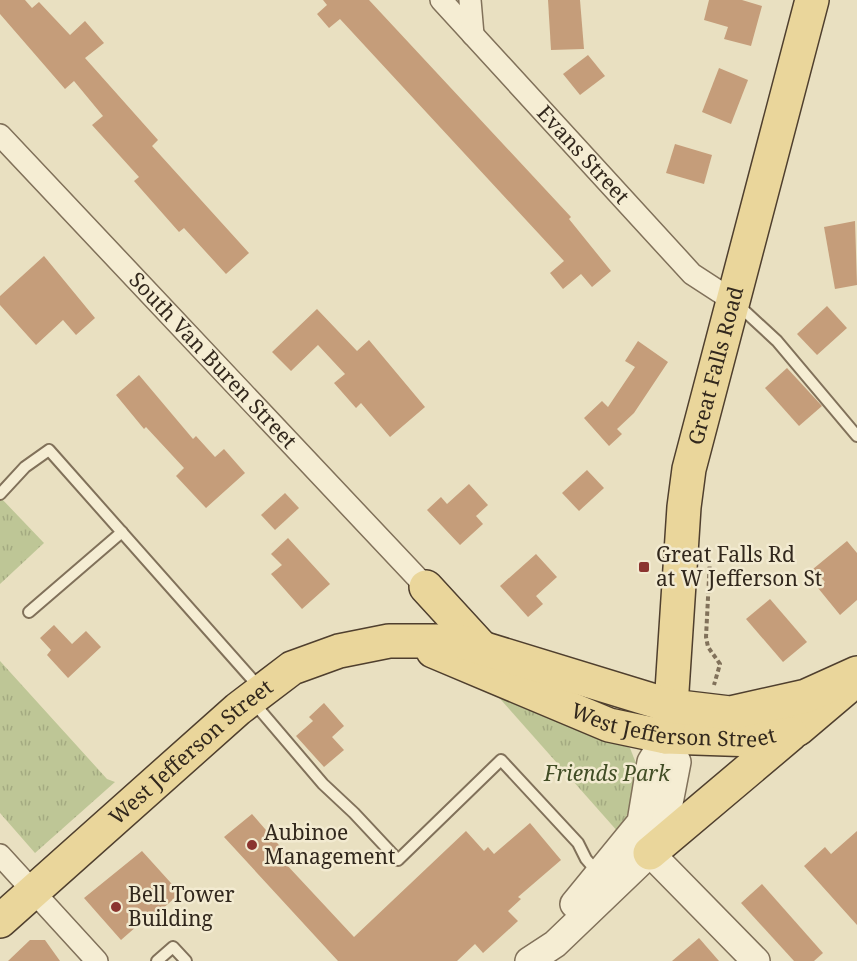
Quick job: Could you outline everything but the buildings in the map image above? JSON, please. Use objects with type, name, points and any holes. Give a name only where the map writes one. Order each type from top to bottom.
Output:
[{"type":"main road","name":"Great Falls Road","points":[[669,721],[688,469],[812,0]]},
{"type":"main road","points":[[400,641],[423,618],[428,602],[426,586]]},
{"type":"main road","points":[[426,586],[482,648]]},
{"type":"main road","name":"West Jefferson Street","points":[[400,641],[609,725],[669,721],[706,710],[730,713],[773,705],[806,696],[857,672]]},
{"type":"main road","name":"West Jefferson Street","points":[[0,921],[256,694],[292,668],[339,651],[400,641],[459,641],[669,721],[755,740],[798,729],[857,679]]},
{"type":"main road","points":[[650,853],[798,729]]},
{"type":"street","name":"Evans Street","points":[[441,0],[692,274],[732,300]]},
{"type":"street","points":[[470,0],[473,35]]},
{"type":"street","name":"South Van Buren Street","points":[[0,135],[426,586]]},
{"type":"street","points":[[531,959],[555,944],[650,853],[663,829],[677,762],[669,721]]},
{"type":"street","points":[[531,959],[549,932],[600,874],[640,822],[651,762],[669,721]]},
{"type":"street","points":[[650,853],[756,961]]},
{"type":"street","points":[[0,855],[97,961]]},
{"type":"lane","points":[[732,300],[777,341],[857,436]]},
{"type":"lane","points":[[0,494],[26,466],[49,450],[122,532],[256,694],[323,784],[398,860],[501,760],[578,843],[586,860],[600,874]]},
{"type":"lane","points":[[29,612],[122,532]]},
{"type":"lane","points":[[157,961],[172,947],[186,961]]},
{"type":"path","points":[[706,710],[720,664],[708,647],[706,637],[710,548]]},
{"type":"green space","points":[[0,497],[44,543],[0,584]]},
{"type":"green space","points":[[0,661],[107,779],[115,782],[35,853],[0,813]]},
{"type":"green space","name":"Friends Park","points":[[495,693],[630,748],[639,771],[633,801],[619,833]]},
{"type":"place","name":"Great Falls Rd at W Jefferson St","points":[[644,567]]},
{"type":"place","name":"Aubinoe Management","points":[[252,845]]},
{"type":"place","name":"Bell Tower Building","points":[[116,907]]}]
